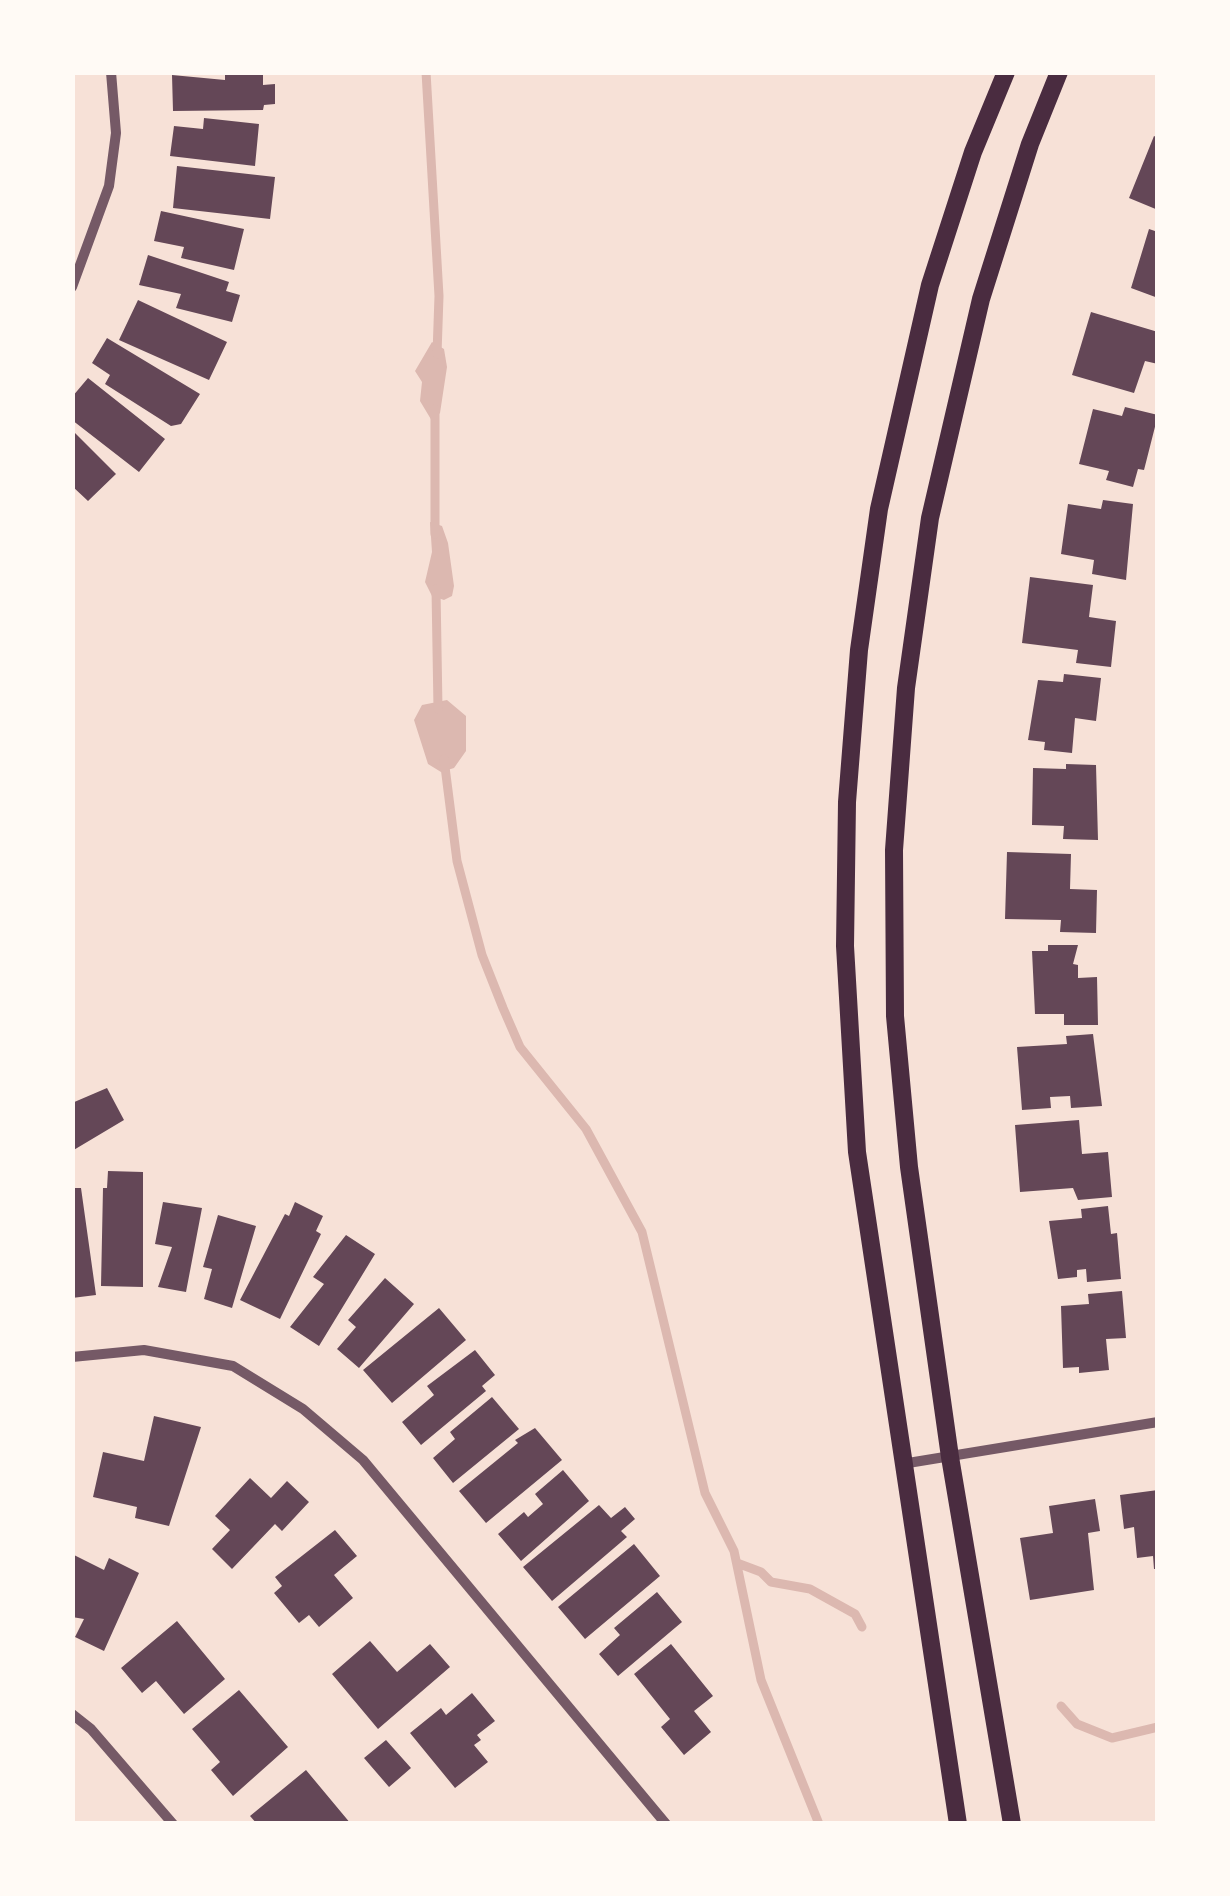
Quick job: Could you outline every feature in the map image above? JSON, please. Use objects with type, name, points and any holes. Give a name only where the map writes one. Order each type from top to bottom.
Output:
[{"type":"main road","points":[[958,1824],[857,1152],[848,1052],[847,802],[858,650],[879,509],[930,285],[972,152],[1006,72]]},
{"type":"main road","points":[[1012,1824],[950,1458],[908,1167],[895,1016],[894,850],[906,688],[930,518],[981,299],[1030,144],[1059,72]]},
{"type":"street","points":[[72,286],[93,240],[109,186],[116,133],[111,72]]},
{"type":"street","points":[[72,1357],[144,1350],[233,1366],[303,1408],[363,1460],[666,1824]]},
{"type":"street","points":[[902,1464],[1158,1422]]},
{"type":"street","points":[[72,1714],[91,1729],[173,1824]]},
{"type":"shaded area","points":[[432,342],[444,349],[447,367],[440,413],[432,421],[420,401],[422,382],[415,371]]},
{"type":"shaded area","points":[[430,522],[442,526],[448,543],[454,586],[452,596],[444,600],[432,596],[425,582],[432,552]]},
{"type":"shaded area","points":[[447,700],[466,716],[466,751],[454,768],[441,772],[428,764],[414,720],[422,705]]},
{"type":"building","points":[[225,72],[263,72],[263,85],[275,84],[275,104],[264,105],[263,110],[173,111],[172,75],[225,80]]},
{"type":"building","points":[[204,118],[259,124],[255,166],[170,156],[174,126],[203,129]]},
{"type":"building","points":[[1154,136],[1158,138],[1158,210],[1129,198]]},
{"type":"building","points":[[177,166],[275,177],[270,219],[173,208]]},
{"type":"building","points":[[161,211],[244,229],[234,270],[181,258],[184,247],[154,241]]},
{"type":"building","points":[[1149,229],[1158,232],[1158,298],[1131,288]]},
{"type":"building","points":[[148,255],[229,282],[226,291],[240,295],[232,322],[176,308],[181,294],[139,285]]},
{"type":"building","points":[[138,300],[227,342],[209,380],[119,340]]},
{"type":"building","points":[[1091,312],[1158,332],[1158,364],[1145,361],[1134,393],[1072,375]]},
{"type":"building","points":[[107,338],[200,394],[181,424],[171,426],[105,384],[110,375],[92,363]]},
{"type":"building","points":[[88,378],[165,439],[139,472],[72,420],[72,397]]},
{"type":"building","points":[[1125,407],[1158,415],[1144,470],[1138,469],[1133,487],[1106,480],[1109,471],[1079,464],[1093,409],[1122,416]]},
{"type":"building","points":[[72,430],[116,474],[88,501],[72,486]]},
{"type":"building","points":[[1103,500],[1133,504],[1126,580],[1092,574],[1094,560],[1061,554],[1068,504],[1101,509]]},
{"type":"building","points":[[1030,577],[1093,585],[1089,617],[1116,621],[1111,667],[1076,663],[1078,650],[1022,643]]},
{"type":"building","points":[[1064,674],[1101,678],[1096,721],[1075,718],[1072,753],[1044,750],[1045,742],[1028,740],[1038,680],[1063,682]]},
{"type":"building","points":[[1066,764],[1096,765],[1098,840],[1063,839],[1064,826],[1032,825],[1033,768],[1066,769]]},
{"type":"building","points":[[1007,852],[1071,854],[1070,889],[1097,890],[1096,933],[1060,932],[1061,920],[1005,919]]},
{"type":"building","points":[[1048,945],[1078,945],[1073,964],[1078,965],[1078,978],[1097,977],[1098,1025],[1064,1025],[1064,1014],[1035,1014],[1032,951],[1048,951]]},
{"type":"building","points":[[1093,1034],[1102,1106],[1071,1108],[1070,1096],[1050,1097],[1051,1108],[1022,1110],[1017,1047],[1067,1044],[1066,1036]]},
{"type":"building","points":[[107,1088],[124,1120],[72,1151],[72,1103]]},
{"type":"building","points":[[1079,1120],[1082,1154],[1108,1152],[1112,1197],[1078,1200],[1073,1188],[1020,1192],[1015,1125]]},
{"type":"building","points":[[108,1171],[143,1172],[143,1287],[101,1286],[103,1188],[107,1188]]},
{"type":"building","points":[[72,1188],[81,1188],[96,1295],[72,1298]]},
{"type":"building","points":[[163,1202],[202,1208],[186,1292],[158,1287],[172,1247],[155,1244]]},
{"type":"building","points":[[295,1202],[323,1216],[316,1231],[321,1234],[280,1319],[240,1300]]},
{"type":"building","points":[[1108,1206],[1111,1234],[1117,1233],[1121,1279],[1087,1282],[1086,1269],[1077,1270],[1077,1277],[1058,1279],[1049,1221],[1082,1218],[1081,1209]]},
{"type":"building","points":[[218,1215],[256,1226],[232,1308],[204,1299],[212,1269],[203,1267]]},
{"type":"building","points":[[346,1235],[375,1254],[319,1346],[290,1327],[324,1284],[313,1277]]},
{"type":"building","points":[[385,1278],[414,1304],[359,1368],[337,1349],[356,1327],[348,1320]]},
{"type":"building","points":[[1122,1291],[1126,1338],[1106,1339],[1109,1370],[1079,1373],[1079,1367],[1063,1368],[1061,1306],[1089,1304],[1088,1294]]},
{"type":"building","points":[[439,1308],[466,1340],[392,1403],[363,1370]]},
{"type":"building","points":[[475,1350],[495,1375],[482,1386],[486,1391],[421,1445],[402,1422],[434,1395],[427,1386]]},
{"type":"building","points":[[492,1397],[519,1429],[453,1483],[433,1458],[455,1439],[450,1432]]},
{"type":"building","points":[[154,1416],[201,1427],[169,1526],[135,1518],[137,1507],[93,1497],[103,1452],[144,1461]]},
{"type":"building","points":[[535,1428],[562,1460],[486,1523],[459,1491],[518,1443],[515,1440]]},
{"type":"building","points":[[563,1470],[589,1501],[521,1561],[498,1534],[524,1512],[528,1517],[543,1504],[535,1494]]},
{"type":"building","points":[[250,1478],[271,1498],[287,1481],[309,1502],[282,1531],[275,1524],[232,1569],[212,1549],[230,1530],[215,1516]]},
{"type":"building","points":[[1158,1490],[1158,1569],[1154,1569],[1153,1556],[1137,1558],[1134,1527],[1124,1529],[1120,1495]]},
{"type":"building","points":[[1095,1499],[1100,1531],[1088,1533],[1094,1590],[1030,1600],[1020,1538],[1053,1533],[1049,1506]]},
{"type":"building","points":[[599,1505],[611,1518],[625,1507],[635,1519],[621,1531],[627,1537],[552,1601],[523,1567]]},
{"type":"building","points":[[335,1530],[357,1556],[334,1575],[353,1598],[319,1627],[309,1615],[299,1623],[274,1593],[282,1586],[275,1577]]},
{"type":"building","points":[[634,1544],[660,1576],[585,1639],[558,1607]]},
{"type":"building","points":[[72,1554],[104,1570],[109,1558],[139,1573],[104,1651],[75,1637],[84,1619],[72,1617]]},
{"type":"building","points":[[657,1592],[682,1622],[618,1676],[599,1654],[620,1635],[614,1628]]},
{"type":"building","points":[[177,1621],[225,1679],[184,1714],[156,1681],[142,1693],[121,1668]]},
{"type":"building","points":[[370,1641],[397,1672],[430,1644],[450,1667],[378,1729],[332,1674]]},
{"type":"building","points":[[671,1644],[713,1696],[694,1711],[711,1732],[684,1755],[661,1727],[670,1719],[634,1674]]},
{"type":"building","points":[[239,1690],[288,1747],[233,1796],[211,1770],[220,1762],[192,1729]]},
{"type":"building","points":[[472,1693],[495,1721],[477,1735],[481,1740],[474,1745],[488,1762],[455,1788],[410,1733],[441,1708],[446,1715]]},
{"type":"building","points":[[386,1740],[411,1768],[389,1787],[364,1758]]},
{"type":"building","points":[[306,1770],[351,1824],[257,1824],[250,1816]]},
{"type":"waterway","points":[[426,72],[439,296],[437,354]]},
{"type":"waterway","points":[[435,409],[435,534]]},
{"type":"waterway","points":[[436,589],[438,709]]},
{"type":"waterway","points":[[444,759],[457,861],[482,955],[503,1008],[520,1047],[586,1129],[642,1232],[705,1493],[734,1551],[761,1680],[819,1824]]},
{"type":"waterway","points":[[737,1563],[761,1572],[771,1582],[810,1589],[855,1614],[862,1627]]},
{"type":"waterway","points":[[1061,1706],[1077,1724],[1112,1738],[1158,1727]]}]
